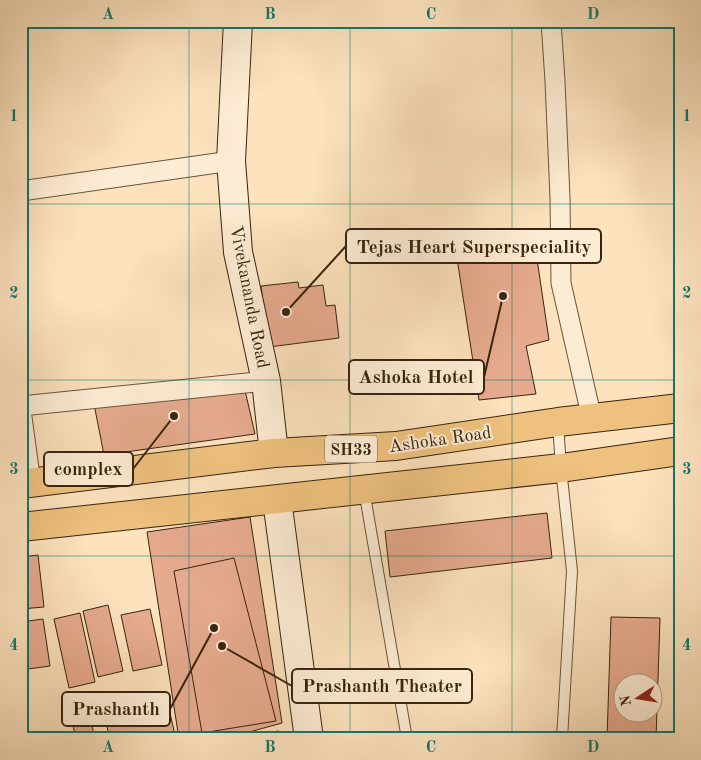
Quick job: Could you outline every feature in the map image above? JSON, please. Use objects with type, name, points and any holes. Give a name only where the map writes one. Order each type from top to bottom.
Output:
[{"type":"main road","name":"Vivekananda Road","points":[[238,21],[231,161],[238,252],[266,381],[274,453]]},
{"type":"main road","name":"Ashoka Road","points":[[26,484],[274,453],[396,446],[558,422],[680,408]]},
{"type":"main road","points":[[21,527],[561,468],[680,451],[680,463]]},
{"type":"main road","points":[[277,500],[309,739]]},
{"type":"street","points":[[551,21],[560,198],[561,283],[592,419]]},
{"type":"street","points":[[21,190],[231,161]]},
{"type":"street","points":[[21,406],[266,381]]},
{"type":"street","points":[[21,410],[26,484]]},
{"type":"lane","points":[[558,422],[572,571],[562,739]]},
{"type":"lane","points":[[364,489],[407,739]]},
{"type":"building","points":[[534,239],[549,340],[526,346],[536,394],[479,400],[456,252]]},
{"type":"building","points":[[298,282],[299,288],[323,285],[326,306],[335,305],[339,338],[269,347],[261,286]]},
{"type":"building","points":[[244,386],[255,434],[104,455],[93,399]]},
{"type":"building","points":[[547,513],[552,558],[390,577],[385,531]]},
{"type":"building","points":[[250,517],[282,723],[224,739],[179,739],[147,532]]},
{"type":"building","points":[[38,555],[44,607],[21,609],[21,557]]},
{"type":"building","points":[[234,558],[276,721],[202,733],[174,571]]},
{"type":"building","points":[[108,605],[123,671],[98,677],[83,611]]},
{"type":"building","points":[[150,609],[162,665],[133,671],[121,615]]},
{"type":"building","points":[[80,613],[95,682],[69,688],[54,619]]},
{"type":"building","points":[[611,617],[660,618],[658,672],[614,672],[614,722],[657,722],[656,739],[607,739]]},
{"type":"building","points":[[43,619],[50,666],[21,670],[21,622]]},
{"type":"building","points":[[166,696],[176,739],[110,739],[103,710]]},
{"type":"building","points":[[89,712],[95,739],[76,739],[71,717]]},
{"type":"building","points":[[279,731],[281,739],[271,739],[270,732]]},
{"type":"place","name":"Ashoka Hotel","points":[[503,296]]},
{"type":"place","name":"Tejas Heart Superspeciality","points":[[286,312]]},
{"type":"place","name":"complex","points":[[174,416]]},
{"type":"place","name":"Prashanth","points":[[214,628]]},
{"type":"place","name":"Prashanth Theater","points":[[222,646]]}]
